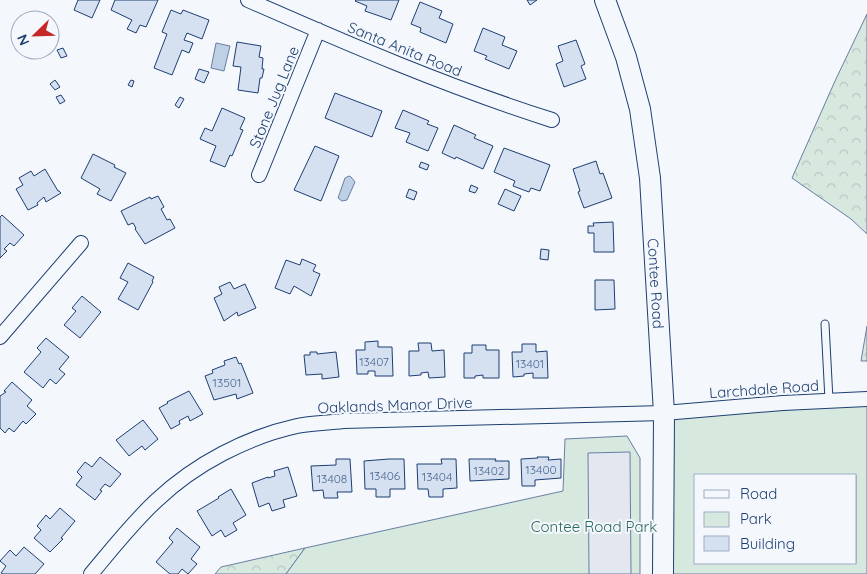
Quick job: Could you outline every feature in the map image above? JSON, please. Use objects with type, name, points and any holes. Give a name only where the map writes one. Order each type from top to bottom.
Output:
[{"type":"street","name":"Santa Anita Road","points":[[248,0],[475,94],[552,120]]},
{"type":"street","name":"Contee Road","points":[[605,0],[626,58],[640,109],[650,178],[664,413],[663,574]]},
{"type":"street","name":"Stone Jug Lane","points":[[260,175],[318,30]]},
{"type":"street","points":[[0,337],[81,243]]},
{"type":"street","name":"Larchdale Road","points":[[664,413],[867,398]]},
{"type":"street","name":"Oaklands Manor Drive","points":[[91,574],[133,524],[158,499],[187,476],[221,455],[254,439],[298,426],[343,421],[664,413]]},
{"type":"lane","points":[[826,324],[829,400]]},
{"type":"green space","points":[[867,14],[867,234],[851,219],[792,178]]},
{"type":"green space","points":[[867,326],[867,361],[861,361]]},
{"type":"green space","points":[[867,399],[867,574],[663,574],[664,413]]},
{"type":"green space","name":"Contee Road Park","points":[[627,436],[640,458],[640,574],[286,574],[305,548],[563,491],[565,439]]},
{"type":"green space","points":[[305,548],[286,574],[215,574],[221,567]]},
{"type":"shaded area","points":[[630,452],[631,574],[589,574],[588,453]]},
{"type":"water","points":[[216,43],[230,46],[224,71],[211,68]]},
{"type":"water","points":[[349,176],[355,182],[347,200],[342,201],[338,198],[345,178]]},
{"type":"building","points":[[78,0],[100,0],[92,18],[74,10]]},
{"type":"building","points":[[115,0],[158,0],[146,27],[140,25],[136,33],[127,29],[132,20],[111,10]]},
{"type":"building","points":[[356,0],[399,0],[391,20],[365,11],[367,6]]},
{"type":"building","points":[[527,0],[537,0],[530,5]]},
{"type":"building","points":[[420,2],[442,11],[439,18],[453,24],[446,43],[420,32],[421,28],[411,24]]},
{"type":"building","points":[[171,10],[181,14],[183,10],[209,20],[202,39],[187,33],[184,40],[193,43],[189,53],[182,50],[172,75],[154,68],[167,34],[162,32]]},
{"type":"building","points":[[483,28],[505,37],[502,45],[517,51],[509,69],[485,59],[487,56],[474,51]]},
{"type":"building","points":[[576,40],[585,64],[581,66],[586,79],[564,87],[556,64],[563,61],[558,46]]},
{"type":"building","points":[[237,42],[261,46],[259,57],[263,58],[262,69],[264,69],[262,78],[260,78],[258,93],[238,90],[241,67],[233,66]]},
{"type":"building","points":[[63,48],[67,56],[61,58],[60,49]]},
{"type":"building","points":[[199,69],[209,72],[204,83],[195,79]]},
{"type":"building","points":[[55,80],[60,87],[55,90],[50,84]]},
{"type":"building","points":[[131,80],[134,81],[132,87],[128,85]]},
{"type":"building","points":[[335,93],[382,111],[372,137],[325,118]]},
{"type":"building","points":[[61,95],[65,101],[60,104],[56,97]]},
{"type":"building","points":[[180,97],[184,99],[179,108],[175,105]]},
{"type":"building","points":[[222,108],[245,118],[240,129],[243,130],[225,167],[210,161],[216,146],[200,139],[205,128],[212,131]]},
{"type":"building","points":[[403,110],[429,121],[427,124],[438,128],[428,151],[406,142],[410,133],[395,128]]},
{"type":"building","points":[[454,125],[476,135],[474,138],[493,146],[483,169],[442,153]]},
{"type":"building","points":[[315,146],[339,156],[321,201],[294,190]]},
{"type":"building","points":[[504,148],[550,165],[540,191],[531,188],[529,192],[513,186],[515,181],[494,172]]},
{"type":"building","points":[[93,154],[126,173],[111,201],[97,194],[100,189],[81,178]]},
{"type":"building","points":[[596,161],[600,174],[603,173],[612,198],[584,208],[573,169]]},
{"type":"building","points":[[421,162],[429,165],[427,170],[419,167]]},
{"type":"building","points":[[45,169],[61,193],[46,202],[44,197],[37,203],[38,205],[28,210],[16,189],[23,185],[19,178],[31,171],[34,176]]},
{"type":"building","points":[[471,185],[478,188],[475,193],[469,191]]},
{"type":"building","points":[[409,189],[417,192],[414,200],[406,197]]},
{"type":"building","points":[[505,189],[521,196],[514,211],[498,204]]},
{"type":"building","points":[[158,196],[164,207],[161,209],[167,220],[170,219],[175,228],[145,244],[133,223],[128,225],[121,211],[150,197],[151,199]]},
{"type":"building","points":[[2,215],[24,235],[14,246],[10,243],[4,249],[7,251],[0,258],[0,217]]},
{"type":"building","points":[[613,222],[614,252],[594,252],[594,233],[588,233],[588,226],[594,226],[593,223]]},
{"type":"building","points":[[541,249],[549,250],[548,260],[540,259]]},
{"type":"building","points":[[302,259],[316,265],[313,271],[320,274],[311,296],[294,286],[290,294],[275,288],[286,260],[300,265]]},
{"type":"building","points":[[128,263],[154,277],[138,310],[118,299],[128,282],[120,278]]},
{"type":"building","points":[[595,280],[614,280],[615,309],[595,310]]},
{"type":"building","points":[[230,282],[234,289],[245,284],[256,308],[238,316],[237,312],[224,321],[214,298],[222,294],[219,287]]},
{"type":"building","points":[[82,296],[101,312],[80,338],[64,325],[76,311],[72,308]]},
{"type":"building","points":[[46,338],[69,357],[59,369],[65,374],[56,384],[50,379],[43,388],[24,372],[41,352],[37,348]]},
{"type":"building","points":[[378,341],[378,347],[392,347],[393,376],[375,376],[375,371],[368,371],[368,374],[357,374],[356,350],[365,350],[365,342]]},
{"type":"building","points":[[418,343],[431,343],[432,351],[444,350],[445,377],[429,378],[428,372],[409,376],[409,351],[419,351]]},
{"type":"building","points":[[522,344],[536,344],[536,352],[547,351],[548,378],[533,378],[533,373],[513,377],[512,352],[522,352]]},
{"type":"building","points":[[472,345],[486,345],[486,350],[499,350],[499,378],[483,378],[483,375],[475,376],[475,378],[464,378],[464,353],[472,353]]},
{"type":"building","points":[[310,352],[317,352],[317,354],[336,352],[339,377],[322,379],[322,374],[306,375],[304,355],[310,355]]},
{"type":"building","points":[[236,357],[239,364],[241,363],[253,393],[237,399],[236,394],[214,400],[205,376],[213,373],[212,370],[225,365],[224,361]]},
{"type":"building","points":[[12,382],[32,400],[27,406],[36,414],[26,424],[23,421],[14,432],[9,428],[5,433],[0,428],[0,396],[6,392],[4,391]]},
{"type":"building","points":[[189,391],[203,414],[190,421],[188,416],[171,429],[159,408]]},
{"type":"building","points":[[143,420],[158,439],[145,450],[142,446],[129,456],[116,440]]},
{"type":"building","points":[[100,457],[121,474],[110,487],[105,484],[95,500],[76,485],[82,477],[77,472],[85,462],[92,467]]},
{"type":"building","points":[[549,457],[548,460],[561,459],[561,478],[535,480],[535,486],[522,486],[521,459]]},
{"type":"building","points":[[336,459],[350,459],[352,492],[337,492],[338,498],[324,498],[323,490],[313,491],[311,466],[336,465]]},
{"type":"building","points":[[404,459],[405,489],[390,489],[390,497],[376,497],[376,489],[365,489],[364,461]]},
{"type":"building","points":[[441,459],[456,459],[457,488],[443,489],[443,497],[429,497],[428,489],[418,489],[417,464],[442,464]]},
{"type":"building","points":[[469,459],[509,461],[509,479],[470,481]]},
{"type":"building","points":[[288,467],[297,496],[283,500],[285,507],[272,511],[269,503],[259,507],[252,483],[275,476],[274,471]]},
{"type":"building","points":[[231,489],[246,515],[233,523],[237,530],[225,537],[221,530],[212,536],[197,511]]},
{"type":"building","points":[[60,508],[75,521],[61,538],[63,539],[50,552],[34,538],[41,530],[37,526],[46,515],[50,519]]},
{"type":"building","points":[[177,528],[200,547],[191,559],[197,564],[188,574],[182,569],[178,574],[170,574],[156,562],[173,542],[169,538]]},
{"type":"building","points":[[24,547],[44,564],[35,574],[1,573],[6,566],[0,561],[10,550],[16,556]]}]
